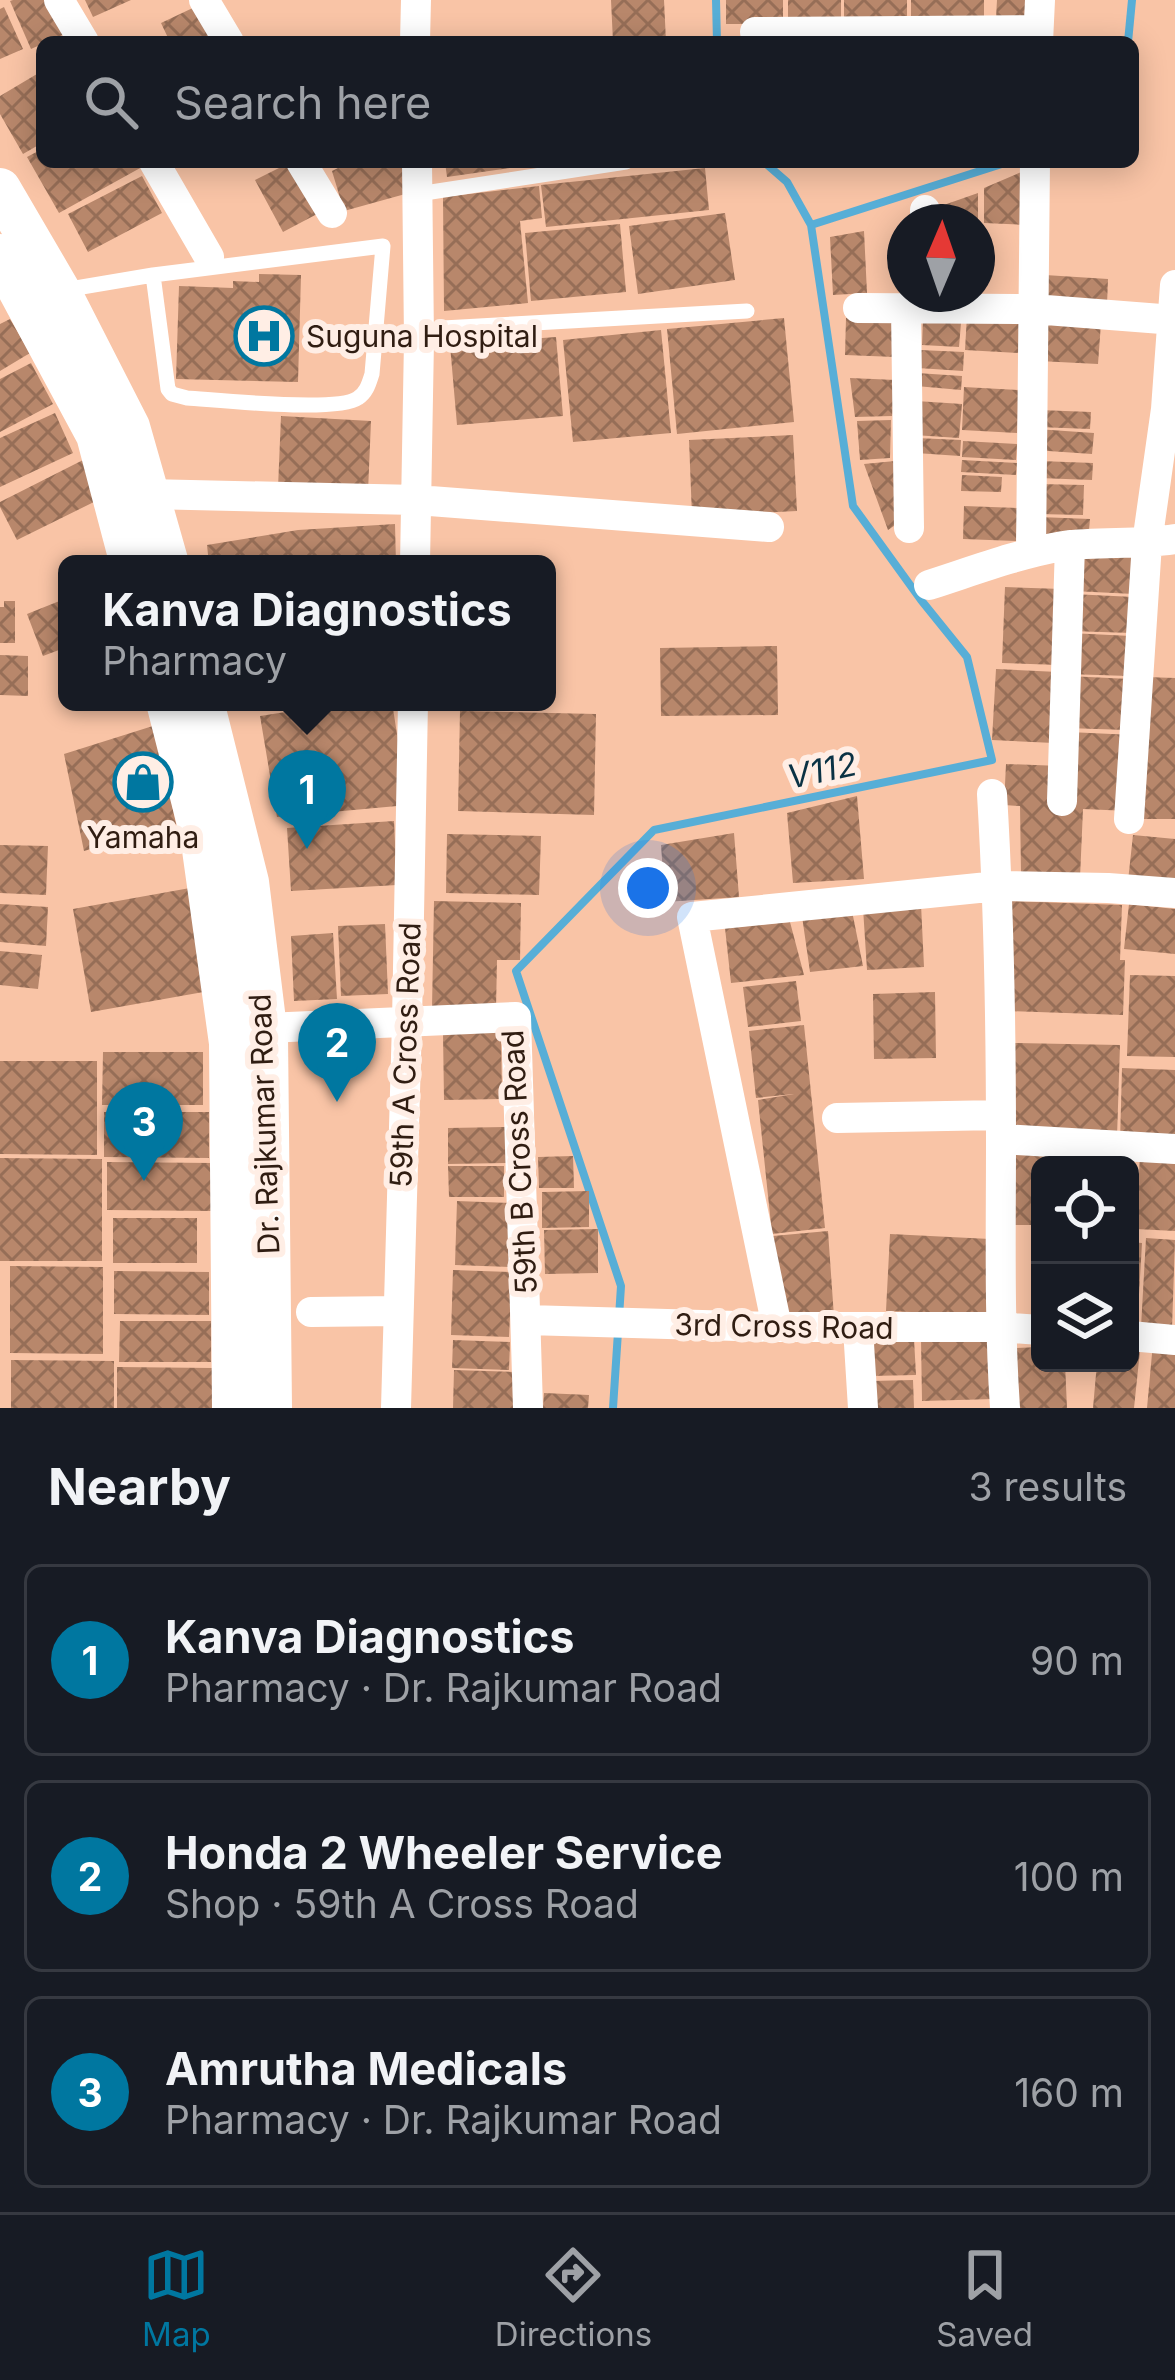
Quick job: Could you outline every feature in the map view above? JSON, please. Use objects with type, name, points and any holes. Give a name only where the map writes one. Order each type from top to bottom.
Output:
[{"type":"main road","points":[[0,189],[59,290],[129,427],[165,555]]},
{"type":"main road","points":[[0,255],[97,435],[129,555]]},
{"type":"main road","name":"Dr. Rajkumar Road","points":[[168,711],[201,835],[230,1042],[233,1408]]},
{"type":"main road","name":"Dr. Rajkumar Road","points":[[205,711],[248,882],[266,1028],[271,1408]]},
{"type":"street","points":[[59,0],[80,36]]},
{"type":"street","points":[[204,0],[226,36]]},
{"type":"street","points":[[415,36],[416,0]]},
{"type":"street","points":[[755,32],[1039,24]]},
{"type":"street","points":[[157,168],[209,257]]},
{"type":"street","points":[[305,168],[332,213]]},
{"type":"street","points":[[416,555],[417,168]]},
{"type":"street","points":[[1031,552],[1036,168]]},
{"type":"street","points":[[1129,819],[1161,541],[1175,285]]},
{"type":"street","points":[[858,308],[887,306]]},
{"type":"street","points":[[995,307],[1174,320]]},
{"type":"street","points":[[909,527],[918,312]]},
{"type":"street","points":[[146,494],[417,500],[769,527]]},
{"type":"street","points":[[928,585],[1031,552],[1070,545],[1161,541]]},
{"type":"street","points":[[1062,801],[1070,545]]},
{"type":"street","name":"59th A Cross Road","points":[[396,1408],[413,711]]},
{"type":"street","points":[[992,794],[998,886],[999,1327],[1005,1408]]},
{"type":"street","points":[[777,1327],[692,917],[998,886],[1175,892]]},
{"type":"street","name":"59th B Cross Road","points":[[266,1028],[516,1017],[528,1408]]},
{"type":"street","points":[[837,1118],[1001,1127],[1175,1149]]},
{"type":"street","points":[[311,1312],[398,1311]]},
{"type":"street","name":"3rd Cross Road","points":[[527,1320],[1031,1329]]},
{"type":"street","points":[[858,1328],[863,1408]]},
{"type":"street","points":[[1139,1337],[1175,1340]]},
{"type":"lane","points":[[418,194],[587,168]]},
{"type":"lane","points":[[59,290],[419,238]]},
{"type":"lane","points":[[153,274],[172,394],[317,405],[349,402],[367,389],[372,374],[383,246]]},
{"type":"lane","points":[[419,340],[443,328],[747,311]]},
{"type":"building","points":[[55,0],[69,32],[36,36],[36,47],[31,49],[10,1]]},
{"type":"building","points":[[85,0],[131,0],[93,17]]},
{"type":"building","points":[[611,0],[664,0],[666,36],[613,36]]},
{"type":"building","points":[[726,0],[783,0],[783,24],[726,24]]},
{"type":"building","points":[[788,0],[841,0],[841,25],[788,25]]},
{"type":"building","points":[[844,0],[907,0],[907,23],[844,23]]},
{"type":"building","points":[[911,0],[984,0],[984,23],[911,23]]},
{"type":"building","points":[[997,0],[1037,0],[1037,19],[996,18]]},
{"type":"building","points":[[199,5],[214,36],[167,36],[161,23]]},
{"type":"building","points":[[4,7],[23,49],[0,59],[0,9]]},
{"type":"building","points":[[36,75],[36,146],[23,154],[0,114],[0,96]]},
{"type":"building","points":[[36,152],[36,168],[140,168],[59,213],[27,157]]},
{"type":"building","points":[[279,168],[294,168],[319,213],[283,232],[255,180]]},
{"type":"building","points":[[414,168],[416,191],[344,211],[332,171]]},
{"type":"building","points":[[446,168],[510,168],[447,177]]},
{"type":"building","points":[[705,168],[709,210],[546,227],[541,185]]},
{"type":"building","points":[[1026,170],[1026,225],[995,224],[995,204],[984,204],[984,188]]},
{"type":"building","points":[[142,176],[162,213],[88,252],[68,214]]},
{"type":"building","points":[[539,186],[542,218],[520,221],[528,303],[444,311],[443,197]]},
{"type":"building","points":[[978,193],[978,204],[947,204]]},
{"type":"building","points":[[725,213],[735,280],[638,294],[629,226]]},
{"type":"building","points":[[620,224],[626,292],[531,301],[525,233]]},
{"type":"building","points":[[864,231],[867,293],[833,295],[830,237]]},
{"type":"building","points":[[259,274],[301,275],[298,382],[176,379],[179,286],[233,288],[233,281],[259,282]]},
{"type":"building","points":[[1045,275],[1108,279],[1107,305],[1043,301]]},
{"type":"building","points":[[967,315],[1021,318],[1019,353],[965,350]]},
{"type":"building","points":[[784,318],[794,422],[677,434],[667,329]]},
{"type":"building","points":[[846,318],[896,319],[895,357],[845,355]]},
{"type":"building","points":[[10,319],[30,353],[0,371],[0,324]]},
{"type":"building","points":[[1041,320],[1101,323],[1098,364],[1039,361]]},
{"type":"building","points":[[923,321],[961,323],[959,347],[922,345]]},
{"type":"building","points":[[661,330],[671,433],[573,442],[563,340]]},
{"type":"building","points":[[556,337],[563,416],[457,425],[450,345]]},
{"type":"building","points":[[920,350],[964,352],[963,371],[918,368]]},
{"type":"building","points":[[31,363],[53,404],[0,432],[0,379]]},
{"type":"building","points":[[917,373],[962,376],[961,390],[916,386]]},
{"type":"building","points":[[850,378],[896,380],[892,416],[855,417]]},
{"type":"building","points":[[964,387],[1019,390],[1017,433],[962,430]]},
{"type":"building","points":[[916,401],[962,404],[959,438],[914,435]]},
{"type":"building","points":[[1039,410],[1091,412],[1090,429],[1038,427]]},
{"type":"building","points":[[55,413],[73,453],[0,487],[0,438]]},
{"type":"building","points":[[281,416],[371,421],[368,492],[278,488]]},
{"type":"building","points":[[891,420],[890,458],[860,460],[857,421]]},
{"type":"building","points":[[1036,429],[1094,433],[1092,454],[1034,450]]},
{"type":"building","points":[[793,435],[797,511],[692,516],[689,440]]},
{"type":"building","points":[[916,438],[961,440],[960,456],[916,453]]},
{"type":"building","points":[[963,441],[1017,444],[1016,460],[962,457]]},
{"type":"building","points":[[83,460],[102,498],[17,540],[0,502]]},
{"type":"building","points":[[962,460],[1017,463],[1016,475],[961,472]]},
{"type":"building","points":[[895,461],[904,519],[888,530],[864,464]]},
{"type":"building","points":[[1040,461],[1093,463],[1092,480],[1039,478]]},
{"type":"building","points":[[962,475],[1002,477],[1001,492],[961,491]]},
{"type":"building","points":[[1038,484],[1084,485],[1083,515],[1037,514]]},
{"type":"building","points":[[964,506],[1018,508],[1016,541],[963,539]]},
{"type":"building","points":[[1039,517],[1090,519],[1089,530],[1038,535]]},
{"type":"building","points":[[395,524],[396,555],[208,555],[207,545],[298,530]]},
{"type":"building","points":[[1075,551],[1136,554],[1134,594],[1073,591]]},
{"type":"building","points":[[1005,587],[1062,589],[1059,665],[1002,663]]},
{"type":"building","points":[[1072,594],[1134,597],[1132,633],[1070,631]]},
{"type":"building","points":[[4,601],[15,601],[15,643],[0,643]]},
{"type":"building","points":[[58,602],[58,650],[43,656],[27,614]]},
{"type":"building","points":[[1069,633],[1131,636],[1129,676],[1067,674]]},
{"type":"building","points":[[777,646],[778,715],[661,716],[660,648]]},
{"type":"building","points":[[0,655],[28,656],[28,696],[0,695]]},
{"type":"building","points":[[996,669],[1058,672],[1054,743],[992,740]]},
{"type":"building","points":[[1068,676],[1130,679],[1127,730],[1066,728]]},
{"type":"building","points":[[1146,677],[1175,678],[1175,819],[1133,819]]},
{"type":"building","points":[[292,711],[393,711],[408,805],[277,817],[260,716]]},
{"type":"building","points":[[460,711],[596,714],[594,815],[458,811]]},
{"type":"building","points":[[156,725],[176,824],[84,851],[64,754]]},
{"type":"building","points":[[1069,732],[1133,735],[1129,811],[1083,809],[1080,878],[1021,874],[1020,806],[1004,805],[1006,764],[1060,766]]},
{"type":"building","points":[[857,796],[864,879],[793,883],[787,813]]},
{"type":"building","points":[[394,821],[397,885],[291,891],[287,828]]},
{"type":"building","points":[[734,833],[739,897],[665,902],[661,845]]},
{"type":"building","points":[[447,834],[541,836],[539,895],[446,893]]},
{"type":"building","points":[[1133,835],[1175,839],[1175,886],[1128,881]]},
{"type":"building","points":[[0,845],[48,846],[46,895],[0,893]]},
{"type":"building","points":[[190,888],[209,991],[91,1012],[73,909]]},
{"type":"building","points":[[434,901],[521,903],[520,960],[497,960],[496,1009],[432,1008]]},
{"type":"building","points":[[1011,901],[1122,905],[1123,1015],[1007,1011]]},
{"type":"building","points":[[0,904],[48,907],[46,946],[0,942]]},
{"type":"building","points":[[921,904],[924,967],[867,970],[863,908]]},
{"type":"building","points":[[1129,904],[1175,909],[1175,954],[1124,949]]},
{"type":"building","points":[[852,911],[863,966],[810,972],[802,916]]},
{"type":"building","points":[[790,922],[804,975],[731,983],[725,928]]},
{"type":"building","points":[[385,924],[388,994],[341,996],[338,926]]},
{"type":"building","points":[[333,933],[337,999],[294,1001],[291,936]]},
{"type":"building","points":[[0,951],[42,955],[38,989],[0,985]]},
{"type":"building","points":[[1130,975],[1175,976],[1175,1057],[1127,1056]]},
{"type":"building","points":[[796,981],[801,1021],[748,1027],[743,987]]},
{"type":"building","points":[[935,992],[936,1058],[874,1059],[873,994]]},
{"type":"building","points":[[804,1025],[825,1228],[772,1234],[758,1100],[794,1094],[756,1098],[749,1031]]},
{"type":"building","points":[[501,1032],[502,1099],[444,1100],[443,1033]]},
{"type":"building","points":[[1014,1043],[1120,1045],[1117,1137],[1011,1134]]},
{"type":"building","points":[[103,1052],[203,1052],[203,1105],[102,1105]]},
{"type":"building","points":[[0,1061],[97,1061],[97,1155],[0,1154]]},
{"type":"building","points":[[1122,1068],[1175,1070],[1175,1143],[1120,1142]]},
{"type":"building","points":[[104,1112],[209,1112],[209,1158],[104,1157]]},
{"type":"building","points":[[505,1127],[506,1163],[448,1164],[448,1128]]},
{"type":"building","points":[[1015,1152],[1053,1152],[1053,1156],[1031,1156],[1031,1225],[1015,1225]]},
{"type":"building","points":[[1140,1155],[1175,1157],[1175,1231],[1139,1229]]},
{"type":"building","points":[[573,1156],[574,1188],[539,1188],[538,1157]]},
{"type":"building","points":[[0,1158],[102,1159],[102,1261],[0,1261]]},
{"type":"building","points":[[107,1162],[212,1163],[212,1211],[107,1210]]},
{"type":"building","points":[[448,1166],[504,1166],[504,1197],[449,1197]]},
{"type":"building","points":[[589,1191],[589,1227],[542,1228],[542,1192]]},
{"type":"building","points":[[457,1201],[513,1203],[511,1267],[455,1265]]},
{"type":"building","points":[[113,1218],[197,1218],[197,1263],[113,1263]]},
{"type":"building","points":[[598,1229],[598,1273],[545,1274],[544,1230]]},
{"type":"building","points":[[828,1231],[834,1317],[780,1322],[773,1236]]},
{"type":"building","points":[[890,1234],[990,1239],[987,1315],[886,1311]]},
{"type":"building","points":[[1146,1238],[1175,1240],[1172,1329],[1141,1327]]},
{"type":"building","points":[[10,1266],[103,1267],[103,1354],[10,1353]]},
{"type":"building","points":[[453,1270],[512,1272],[509,1337],[451,1335]]},
{"type":"building","points":[[114,1271],[209,1272],[209,1315],[114,1314]]},
{"type":"building","points":[[120,1321],[211,1321],[211,1362],[119,1362]]},
{"type":"building","points":[[993,1338],[994,1399],[922,1401],[921,1339]]},
{"type":"building","points":[[914,1339],[916,1375],[871,1376],[870,1340]]},
{"type":"building","points":[[453,1340],[510,1342],[509,1370],[452,1368]]},
{"type":"building","points":[[1153,1343],[1175,1345],[1175,1408],[1147,1408]]},
{"type":"building","points":[[1031,1347],[1031,1372],[1065,1372],[1067,1408],[1018,1408],[1016,1348]]},
{"type":"building","points":[[11,1360],[114,1361],[114,1408],[11,1408]]},
{"type":"building","points":[[117,1367],[213,1368],[213,1408],[117,1408]]},
{"type":"building","points":[[454,1370],[514,1372],[513,1408],[453,1408]]},
{"type":"building","points":[[1096,1372],[1138,1372],[1134,1408],[1093,1408]]},
{"type":"building","points":[[913,1380],[914,1408],[872,1408],[871,1381]]},
{"type":"building","points":[[544,1393],[589,1395],[588,1408],[543,1408]]},
{"type":"waterway","name":"V112","points":[[716,0],[717,36]]},
{"type":"waterway","points":[[1129,36],[1132,0]]},
{"type":"waterway","name":"V112","points":[[619,1317],[621,1286],[516,971],[654,830],[992,760],[967,657],[853,506],[811,225],[787,182],[771,168]]},
{"type":"waterway","points":[[811,225],[989,168]]},
{"type":"waterway","name":"V112","points":[[613,1408],[618,1332]]},
{"type":"place","name":"Suguna Hospital","points":[[264,336]]},
{"type":"place","name":"Yamaha","points":[[143,782]]},
{"type":"place","name":"Kanva Diagnostics","points":[[307,849]]},
{"type":"place","name":"Honda 2 Wheeler Service","points":[[337,1102]]},
{"type":"place","name":"Amrutha Medicals","points":[[144,1181]]}]
